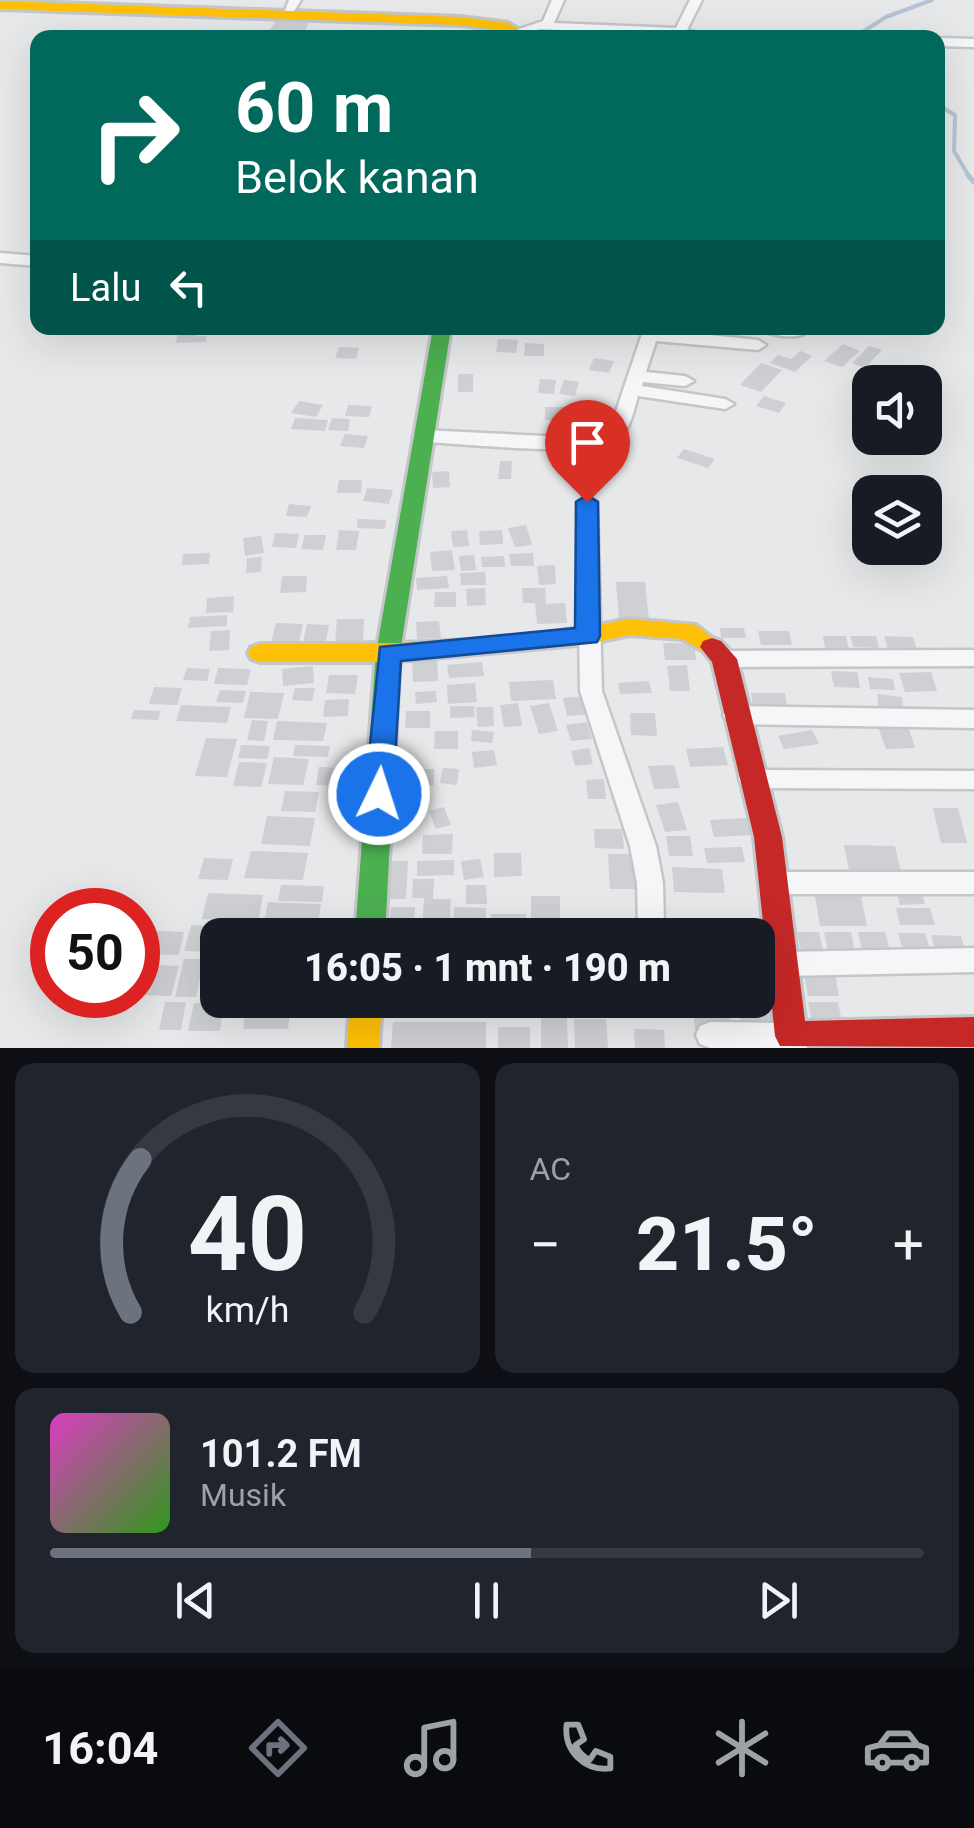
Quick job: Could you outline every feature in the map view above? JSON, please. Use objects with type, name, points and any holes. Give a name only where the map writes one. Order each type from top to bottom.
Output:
[{"type":"main road","points":[[0,4],[291,7],[486,23],[519,30]]},
{"type":"main road","points":[[371,918],[388,653],[441,335]]},
{"type":"main road","points":[[260,652],[388,653],[588,636],[628,627],[687,631],[707,642],[724,659],[777,884],[792,1042],[974,1032]]},
{"type":"main road","points":[[363,1048],[365,1018]]},
{"type":"street","points":[[533,30],[552,20],[558,0]]},
{"type":"street","points":[[677,30],[696,0]]},
{"type":"street","points":[[945,42],[974,43]]},
{"type":"street","points":[[0,258],[30,260]]},
{"type":"street","points":[[422,436],[599,442],[619,428],[650,335]]},
{"type":"street","points":[[684,335],[758,344]]},
{"type":"street","points":[[634,383],[685,381]]},
{"type":"street","points":[[634,383],[725,404]]},
{"type":"street","points":[[587,502],[592,691],[643,846],[651,918]]},
{"type":"street","points":[[724,659],[974,658]]},
{"type":"street","points":[[735,715],[974,719]]},
{"type":"street","points":[[752,779],[974,780]]},
{"type":"street","points":[[777,884],[974,883]]},
{"type":"street","points":[[784,964],[974,960]]},
{"type":"street","points":[[710,1035],[792,1042]]},
{"type":"building","points":[[277,19],[311,20],[305,30],[269,30]]},
{"type":"building","points":[[178,335],[207,336],[206,342],[175,343]]},
{"type":"building","points":[[498,339],[518,340],[516,353],[496,352]]},
{"type":"building","points":[[525,343],[544,344],[544,356],[524,356]]},
{"type":"building","points":[[843,344],[860,351],[842,367],[824,361]]},
{"type":"building","points":[[869,346],[882,350],[868,365],[852,363]]},
{"type":"building","points":[[339,347],[359,348],[356,359],[335,358]]},
{"type":"building","points":[[801,351],[812,356],[795,372],[770,363],[778,355],[791,359]]},
{"type":"building","points":[[594,358],[614,361],[609,373],[589,370]]},
{"type":"building","points":[[761,363],[782,370],[761,392],[740,385]]},
{"type":"building","points":[[458,374],[473,374],[473,392],[458,392]]},
{"type":"building","points":[[540,379],[556,380],[554,394],[538,393]]},
{"type":"building","points":[[564,380],[579,382],[575,396],[559,394]]},
{"type":"building","points":[[764,396],[786,403],[779,413],[756,406]]},
{"type":"building","points":[[299,401],[323,405],[316,417],[291,413]]},
{"type":"building","points":[[348,405],[372,406],[369,417],[345,416]]},
{"type":"building","points":[[545,407],[569,407],[569,420],[545,420]]},
{"type":"building","points":[[295,418],[328,420],[325,431],[291,429]]},
{"type":"building","points":[[332,418],[350,419],[348,431],[328,430]]},
{"type":"building","points":[[345,434],[368,436],[364,448],[340,446]]},
{"type":"building","points":[[684,449],[715,459],[708,468],[677,458]]},
{"type":"building","points":[[500,461],[512,461],[511,479],[498,479]]},
{"type":"building","points":[[449,471],[450,487],[433,488],[432,472]]},
{"type":"building","points":[[339,480],[362,480],[361,493],[337,493]]},
{"type":"building","points":[[367,488],[393,490],[389,504],[363,501]]},
{"type":"building","points":[[289,504],[311,506],[307,517],[286,516]]},
{"type":"building","points":[[358,519],[386,520],[385,529],[357,528]]},
{"type":"building","points":[[526,525],[532,545],[515,547],[508,528]]},
{"type":"building","points":[[339,530],[359,531],[356,550],[336,550]]},
{"type":"building","points":[[467,530],[469,546],[453,547],[451,531]]},
{"type":"building","points":[[502,530],[503,544],[480,545],[479,531]]},
{"type":"building","points":[[275,533],[299,534],[296,548],[272,547]]},
{"type":"building","points":[[305,535],[326,535],[323,550],[301,549]]},
{"type":"building","points":[[261,536],[264,553],[245,556],[243,538]]},
{"type":"building","points":[[452,550],[455,570],[432,571],[430,552]]},
{"type":"building","points":[[210,553],[209,564],[182,565],[183,554]]},
{"type":"building","points":[[533,553],[534,566],[511,566],[509,554]]},
{"type":"building","points":[[474,555],[476,570],[461,571],[459,556]]},
{"type":"building","points":[[504,556],[505,567],[482,567],[481,557]]},
{"type":"building","points":[[262,557],[261,572],[246,573],[247,558]]},
{"type":"building","points":[[555,565],[556,584],[539,585],[537,566]]},
{"type":"building","points":[[485,572],[486,585],[461,585],[460,573]]},
{"type":"building","points":[[282,576],[307,576],[306,592],[280,593]]},
{"type":"building","points":[[447,576],[449,588],[417,590],[416,578]]},
{"type":"building","points":[[616,582],[645,582],[649,619],[619,619]]},
{"type":"building","points":[[485,588],[486,605],[467,606],[466,589]]},
{"type":"building","points":[[522,588],[545,588],[546,604],[565,603],[567,623],[537,624],[535,603],[523,603]]},
{"type":"building","points":[[435,592],[456,592],[456,607],[434,607]]},
{"type":"building","points":[[234,596],[233,612],[206,613],[207,598]]},
{"type":"building","points":[[227,615],[227,626],[188,628],[190,617]]},
{"type":"building","points":[[337,619],[364,619],[363,643],[335,644]]},
{"type":"building","points":[[439,621],[441,638],[417,639],[416,622]]},
{"type":"building","points":[[276,623],[303,624],[298,647],[270,646]]},
{"type":"building","points":[[307,624],[329,625],[325,647],[302,646]]},
{"type":"building","points":[[720,628],[744,628],[746,638],[721,638]]},
{"type":"building","points":[[230,630],[229,650],[209,651],[211,631]]},
{"type":"building","points":[[758,631],[789,631],[792,645],[761,645]]},
{"type":"building","points":[[823,636],[846,636],[849,649],[825,648]]},
{"type":"building","points":[[850,636],[876,636],[879,648],[853,647]]},
{"type":"building","points":[[884,636],[913,637],[917,650],[888,650]]},
{"type":"building","points":[[663,643],[694,643],[696,660],[665,660]]},
{"type":"building","points":[[412,652],[437,652],[438,681],[413,682]]},
{"type":"building","points":[[482,662],[484,676],[449,678],[447,665]]},
{"type":"building","points":[[687,665],[690,691],[670,691],[667,666]]},
{"type":"building","points":[[313,666],[314,683],[283,686],[282,669]]},
{"type":"building","points":[[187,668],[210,669],[207,681],[183,680]]},
{"type":"building","points":[[218,668],[251,669],[247,685],[214,684]]},
{"type":"building","points":[[831,671],[857,672],[860,688],[834,687]]},
{"type":"building","points":[[931,672],[937,691],[905,692],[899,673]]},
{"type":"building","points":[[329,675],[358,675],[355,694],[326,693]]},
{"type":"building","points":[[868,677],[893,679],[895,690],[870,689]]},
{"type":"building","points":[[553,680],[556,699],[511,701],[509,682]]},
{"type":"building","points":[[649,681],[652,693],[620,694],[618,683]]},
{"type":"building","points":[[475,683],[477,702],[448,704],[447,685]]},
{"type":"building","points":[[154,687],[182,688],[177,705],[149,704]]},
{"type":"building","points":[[295,688],[315,688],[312,701],[292,700]]},
{"type":"building","points":[[220,690],[246,691],[243,703],[216,702]]},
{"type":"building","points":[[436,691],[437,702],[416,704],[415,692]]},
{"type":"building","points":[[250,692],[284,693],[278,719],[244,718]]},
{"type":"building","points":[[751,693],[785,693],[788,713],[754,713]]},
{"type":"building","points":[[877,694],[902,697],[904,714],[879,712]]},
{"type":"building","points":[[588,696],[592,714],[567,716],[563,698]]},
{"type":"building","points":[[349,699],[348,716],[323,717],[325,700]]},
{"type":"building","points":[[518,703],[522,726],[504,727],[500,705]]},
{"type":"building","points":[[549,703],[558,731],[539,734],[530,706]]},
{"type":"building","points":[[181,705],[231,707],[227,723],[176,721]]},
{"type":"building","points":[[450,706],[474,706],[475,717],[450,718]]},
{"type":"building","points":[[476,707],[493,707],[494,726],[478,727]]},
{"type":"building","points":[[134,710],[161,711],[158,720],[131,719]]},
{"type":"building","points":[[406,711],[430,711],[430,728],[405,728]]},
{"type":"building","points":[[630,713],[655,713],[657,736],[631,735]]},
{"type":"building","points":[[252,720],[268,721],[264,741],[247,740]]},
{"type":"building","points":[[277,721],[327,723],[323,741],[273,740]]},
{"type":"building","points":[[587,722],[592,739],[571,741],[566,725]]},
{"type":"building","points":[[908,726],[915,748],[886,749],[878,727]]},
{"type":"building","points":[[472,730],[494,732],[492,743],[471,741]]},
{"type":"building","points":[[812,730],[819,744],[784,749],[778,736]]},
{"type":"building","points":[[435,731],[458,731],[458,749],[434,749]]},
{"type":"building","points":[[206,738],[237,739],[227,777],[195,776]]},
{"type":"building","points":[[241,745],[270,746],[267,759],[238,758]]},
{"type":"building","points":[[295,745],[330,746],[328,757],[293,756]]},
{"type":"building","points":[[723,747],[728,765],[690,767],[686,749]]},
{"type":"building","points":[[589,748],[593,764],[575,766],[571,751]]},
{"type":"building","points":[[494,750],[497,765],[474,768],[472,752]]},
{"type":"building","points":[[274,757],[309,759],[303,785],[268,784]]},
{"type":"building","points":[[239,762],[267,763],[261,787],[233,786]]},
{"type":"building","points":[[674,765],[680,788],[654,789],[648,766]]},
{"type":"building","points":[[319,767],[358,769],[355,786],[316,785]]},
{"type":"building","points":[[443,768],[459,769],[457,785],[440,783]]},
{"type":"building","points":[[410,769],[434,769],[434,785],[409,785]]},
{"type":"building","points":[[604,779],[606,799],[588,799],[586,780]]},
{"type":"building","points":[[285,791],[319,792],[315,812],[281,811]]},
{"type":"building","points":[[678,802],[687,830],[665,832],[656,805]]},
{"type":"building","points":[[444,807],[451,825],[436,829],[429,811]]},
{"type":"building","points":[[933,808],[958,808],[967,843],[941,843]]},
{"type":"building","points":[[267,816],[315,818],[310,846],[261,844]]},
{"type":"building","points":[[748,818],[752,835],[714,837],[710,820]]},
{"type":"building","points":[[594,829],[622,829],[624,849],[595,848]]},
{"type":"building","points":[[453,834],[452,854],[422,854],[423,835]]},
{"type":"building","points":[[666,836],[690,836],[693,856],[669,856]]},
{"type":"building","points":[[844,845],[895,846],[903,881],[851,880]]},
{"type":"building","points":[[742,847],[745,862],[707,863],[704,848]]},
{"type":"building","points":[[251,851],[308,853],[303,880],[244,878]]},
{"type":"building","points":[[494,853],[521,853],[522,876],[494,877]]},
{"type":"building","points":[[608,854],[633,854],[636,889],[610,889]]},
{"type":"building","points":[[204,858],[233,859],[228,880],[198,879]]},
{"type":"building","points":[[480,859],[484,877],[464,880],[461,861]]},
{"type":"building","points":[[454,860],[454,875],[417,876],[417,861]]},
{"type":"building","points":[[389,861],[408,861],[406,899],[386,899]]},
{"type":"building","points":[[672,867],[722,869],[725,893],[674,892]]},
{"type":"building","points":[[413,879],[434,879],[433,899],[451,899],[450,918],[423,918],[424,898],[412,898]]},
{"type":"building","points":[[281,885],[324,886],[322,902],[278,901]]},
{"type":"building","points":[[466,885],[486,885],[487,904],[466,904]]},
{"type":"building","points":[[896,887],[920,887],[925,904],[900,905]]},
{"type":"building","points":[[208,893],[263,895],[259,918],[202,918]]},
{"type":"building","points":[[531,896],[560,896],[560,918],[531,918]]},
{"type":"building","points":[[815,896],[861,896],[867,926],[820,926]]},
{"type":"building","points":[[268,902],[321,904],[319,918],[265,918]]},
{"type":"building","points":[[391,907],[415,907],[414,918],[390,918]]},
{"type":"building","points":[[454,907],[486,908],[486,918],[454,918]]},
{"type":"building","points":[[896,908],[930,908],[935,925],[900,925]]},
{"type":"building","points":[[491,914],[526,914],[526,918],[491,918]]},
{"type":"building","points":[[191,925],[200,925],[200,952],[184,951]]},
{"type":"building","points":[[160,931],[184,932],[179,955],[160,955]]},
{"type":"building","points":[[797,932],[819,932],[823,951],[801,951]]},
{"type":"building","points":[[824,932],[851,932],[855,952],[828,952]]},
{"type":"building","points":[[858,932],[885,932],[890,951],[862,951]]},
{"type":"building","points":[[898,933],[925,933],[931,953],[904,953]]},
{"type":"building","points":[[931,935],[961,936],[966,953],[936,953]]},
{"type":"building","points":[[184,959],[200,959],[196,997],[175,997]]},
{"type":"building","points":[[160,965],[179,966],[171,996],[160,996]]},
{"type":"building","points":[[804,974],[835,974],[839,996],[808,996]]},
{"type":"building","points":[[165,1002],[186,1002],[181,1030],[159,1030]]},
{"type":"building","points":[[808,1002],[838,1002],[842,1022],[812,1022]]},
{"type":"building","points":[[194,1003],[200,1003],[200,1018],[222,1018],[220,1031],[188,1031]]},
{"type":"building","points":[[244,1018],[289,1018],[288,1029],[243,1029]]},
{"type":"building","points":[[541,1018],[567,1018],[568,1048],[541,1048]]},
{"type":"building","points":[[694,1018],[730,1018],[732,1029],[695,1029]]},
{"type":"building","points":[[740,1018],[770,1018],[771,1028],[741,1028]]},
{"type":"building","points":[[574,1019],[606,1019],[608,1048],[575,1048]]},
{"type":"building","points":[[393,1022],[486,1022],[486,1048],[391,1048]]},
{"type":"building","points":[[498,1027],[530,1027],[530,1048],[498,1048]]},
{"type":"building","points":[[634,1029],[664,1030],[665,1048],[635,1048]]},
{"type":"waterway","points":[[866,30],[886,17],[932,0]]},
{"type":"waterway","points":[[945,109],[955,115],[954,151],[969,176]]},
{"type":"waterway","points":[[969,176],[974,182]]},
{"type":"traffic: fast","points":[[371,918],[388,653],[441,335]]},
{"type":"traffic: slow","points":[[0,5],[461,21],[511,30]]},
{"type":"traffic: slow","points":[[260,653],[388,653],[588,636],[629,627],[687,631],[712,647]]},
{"type":"traffic: slow","points":[[363,1048],[365,1018]]},
{"type":"traffic: jam","points":[[712,647],[724,659],[768,837],[791,1036],[974,1032]]},
{"type":"route","points":[[379,794],[388,653],[588,636],[587,502]]}]
